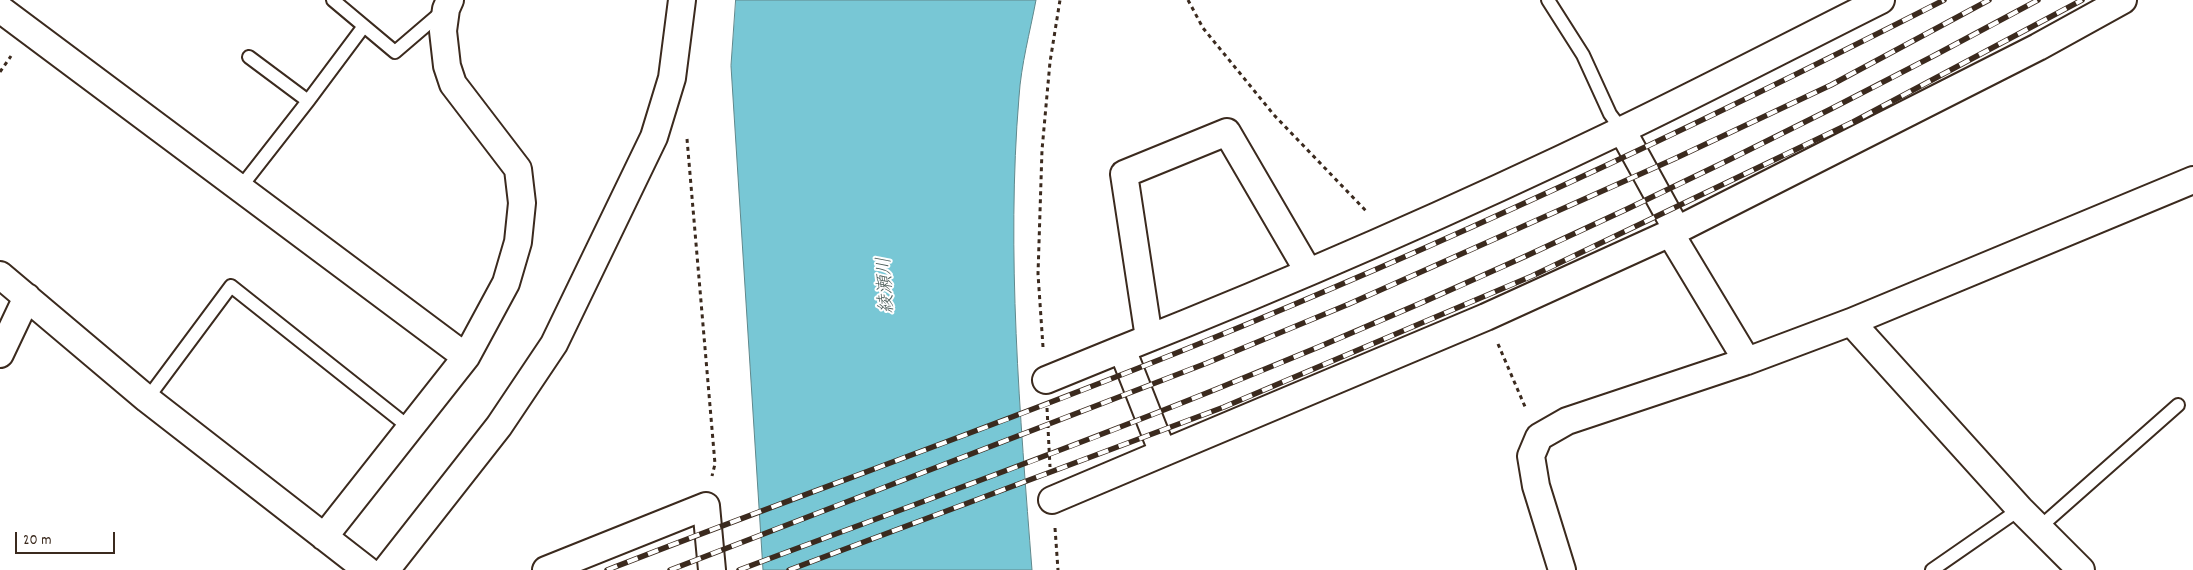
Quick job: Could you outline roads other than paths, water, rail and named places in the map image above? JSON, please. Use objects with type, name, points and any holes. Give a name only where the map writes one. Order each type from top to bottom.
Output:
[{"type":"street","points":[[386,570],[500,426],[554,344],[654,137],[672,78],[682,0]]},
{"type":"street","points":[[1046,380],[1443,214],[1622,130],[1881,0]]},
{"type":"street","points":[[1052,500],[1486,316],[1673,232],[2038,47],[2123,0]]},
{"type":"street","points":[[324,537],[466,357],[506,283],[518,242],[522,203],[518,169],[453,84],[446,57],[443,31],[448,4]]},
{"type":"street","points":[[0,9],[466,357]]},
{"type":"street","points":[[1622,130],[1673,232],[1747,361]]},
{"type":"street","points":[[1149,338],[1124,174],[1227,132],[1308,271]]},
{"type":"street","points":[[1562,570],[1536,486],[1531,456],[1538,437],[1567,421],[1747,361],[1851,322],[2193,180]]},
{"type":"street","points":[[0,275],[147,399],[367,570]]},
{"type":"street","points":[[0,354],[27,297]]},
{"type":"street","points":[[1851,322],[2020,509],[2081,570]]},
{"type":"street","points":[[1122,349],[1163,453]]},
{"type":"street","points":[[546,570],[706,506],[712,570]]},
{"type":"lane","points":[[333,0],[395,52],[448,4]]},
{"type":"lane","points":[[1548,0],[1583,55],[1610,114],[1622,130]]},
{"type":"lane","points":[[240,188],[364,26]]},
{"type":"lane","points":[[248,57],[308,101]]},
{"type":"lane","points":[[147,399],[231,286],[410,428]]},
{"type":"lane","points":[[2040,528],[2178,405]]},
{"type":"lane","points":[[1932,570],[2020,509]]},
{"type":"water","name":"綾瀬川","points":[[736,0],[1036,0],[1020,85],[1015,155],[1014,214],[1016,334],[1032,570],[763,570],[731,66]]},
{"type":"railway","points":[[607,570],[1127,373],[1296,304],[1483,222],[1669,136],[1944,0]]},
{"type":"railway","points":[[670,570],[1207,363],[1349,304],[1674,159],[1831,85],[1989,0]]},
{"type":"railway","points":[[739,570],[1160,412],[1428,300],[1634,206],[1736,156],[1838,105],[2038,0]]},
{"type":"railway","points":[[789,570],[1224,407],[1532,276],[1853,122],[2082,0]]}]
